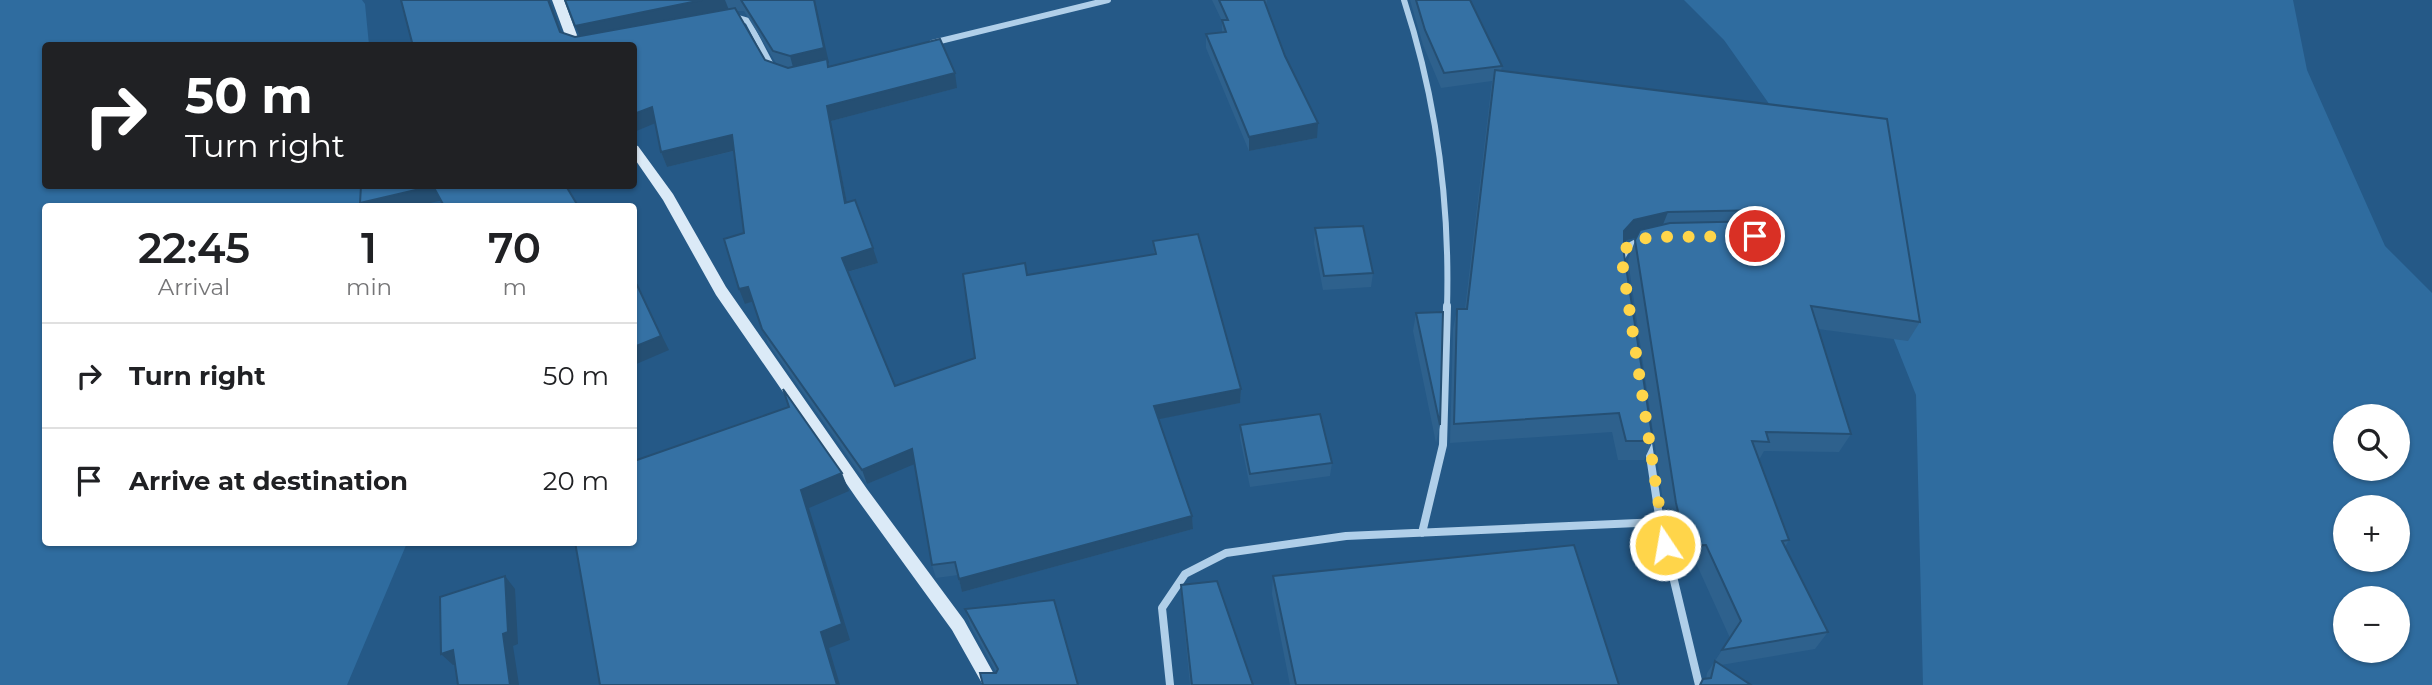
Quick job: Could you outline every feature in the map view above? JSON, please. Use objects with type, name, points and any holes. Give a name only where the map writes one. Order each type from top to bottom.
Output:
[{"type":"street","points":[[558,0],[574,42]]},
{"type":"street","points":[[925,45],[1108,0]]},
{"type":"street","points":[[1404,0],[1421,52],[1439,150],[1448,276],[1443,445],[1422,533]]},
{"type":"street","points":[[716,19],[730,16],[743,17],[748,21],[779,75]]},
{"type":"street","points":[[637,153],[668,197],[721,291],[958,625],[992,685]]},
{"type":"street","points":[[1624,274],[1623,250],[1641,239],[1652,237]]},
{"type":"street","points":[[1648,439],[1660,522],[1699,685]]},
{"type":"street","points":[[1170,685],[1162,608],[1185,574],[1226,553],[1346,536],[1660,522]]},
{"type":"shaded area","points":[[0,0],[362,0],[365,4],[369,42],[42,42],[42,189],[383,189],[386,203],[42,203],[42,546],[406,546],[347,685],[0,685]]},
{"type":"shaded area","points":[[1684,0],[2293,0],[2307,70],[2385,246],[2432,293],[2432,685],[1923,685],[1916,395],[1840,204],[1724,40]]},
{"type":"building","points":[[401,0],[548,0],[560,32],[575,37],[735,8],[765,60],[788,68],[827,59],[828,67],[940,39],[955,73],[827,106],[845,203],[855,200],[873,248],[842,258],[895,386],[975,358],[963,274],[1025,263],[1027,275],[1156,254],[1153,241],[1198,234],[1241,389],[1154,406],[1192,516],[959,579],[955,562],[932,565],[912,449],[862,470],[762,329],[748,287],[739,289],[724,239],[744,233],[732,135],[661,152],[652,107],[637,113],[637,42],[412,42]]},
{"type":"building","points":[[565,0],[702,0],[575,26]]},
{"type":"building","points":[[741,0],[814,0],[824,48],[790,56],[773,51]]},
{"type":"building","points":[[1219,0],[1264,0],[1285,56],[1318,123],[1249,137],[1206,34],[1226,32],[1222,20],[1228,20]]},
{"type":"building","points":[[1416,0],[1470,0],[1502,66],[1444,73],[1425,30]]},
{"type":"building","points":[[1495,70],[1887,119],[1920,322],[1811,306],[1851,434],[1766,432],[1769,442],[1752,441],[1789,540],[1782,541],[1828,632],[1722,650],[1741,621],[1706,545],[1687,546],[1685,541],[1676,503],[1635,240],[1640,230],[1670,223],[1765,221],[1770,215],[1764,210],[1668,212],[1634,220],[1624,231],[1624,254],[1653,441],[1626,441],[1619,413],[1454,424],[1457,309],[1467,309]]},
{"type":"building","points":[[361,189],[420,189],[360,203]]},
{"type":"building","points":[[435,189],[568,189],[576,203],[442,203]]},
{"type":"building","points":[[1363,226],[1373,273],[1324,276],[1315,228]]},
{"type":"building","points":[[637,285],[661,336],[637,346]]},
{"type":"building","points":[[1443,312],[1440,425],[1416,313]]},
{"type":"building","points":[[783,389],[842,473],[801,490],[842,624],[821,632],[837,685],[600,685],[576,546],[637,546],[637,460],[789,407]]},
{"type":"building","points":[[1320,414],[1332,463],[1250,474],[1240,425]]},
{"type":"building","points":[[1574,545],[1619,685],[1296,685],[1273,576]]},
{"type":"building","points":[[505,576],[508,632],[503,634],[510,685],[458,685],[453,650],[441,654],[440,597]]},
{"type":"building","points":[[1217,581],[1253,685],[1192,685],[1181,585]]},
{"type":"building","points":[[1054,600],[1078,685],[983,685],[980,673],[996,673],[998,669],[965,609]]},
{"type":"building","points":[[1715,661],[1751,685],[1700,685],[1703,679],[1711,678]]},
{"type":"route","points":[[1665,545],[1622,261],[1623,250],[1629,244],[1652,237],[1755,236]]}]
